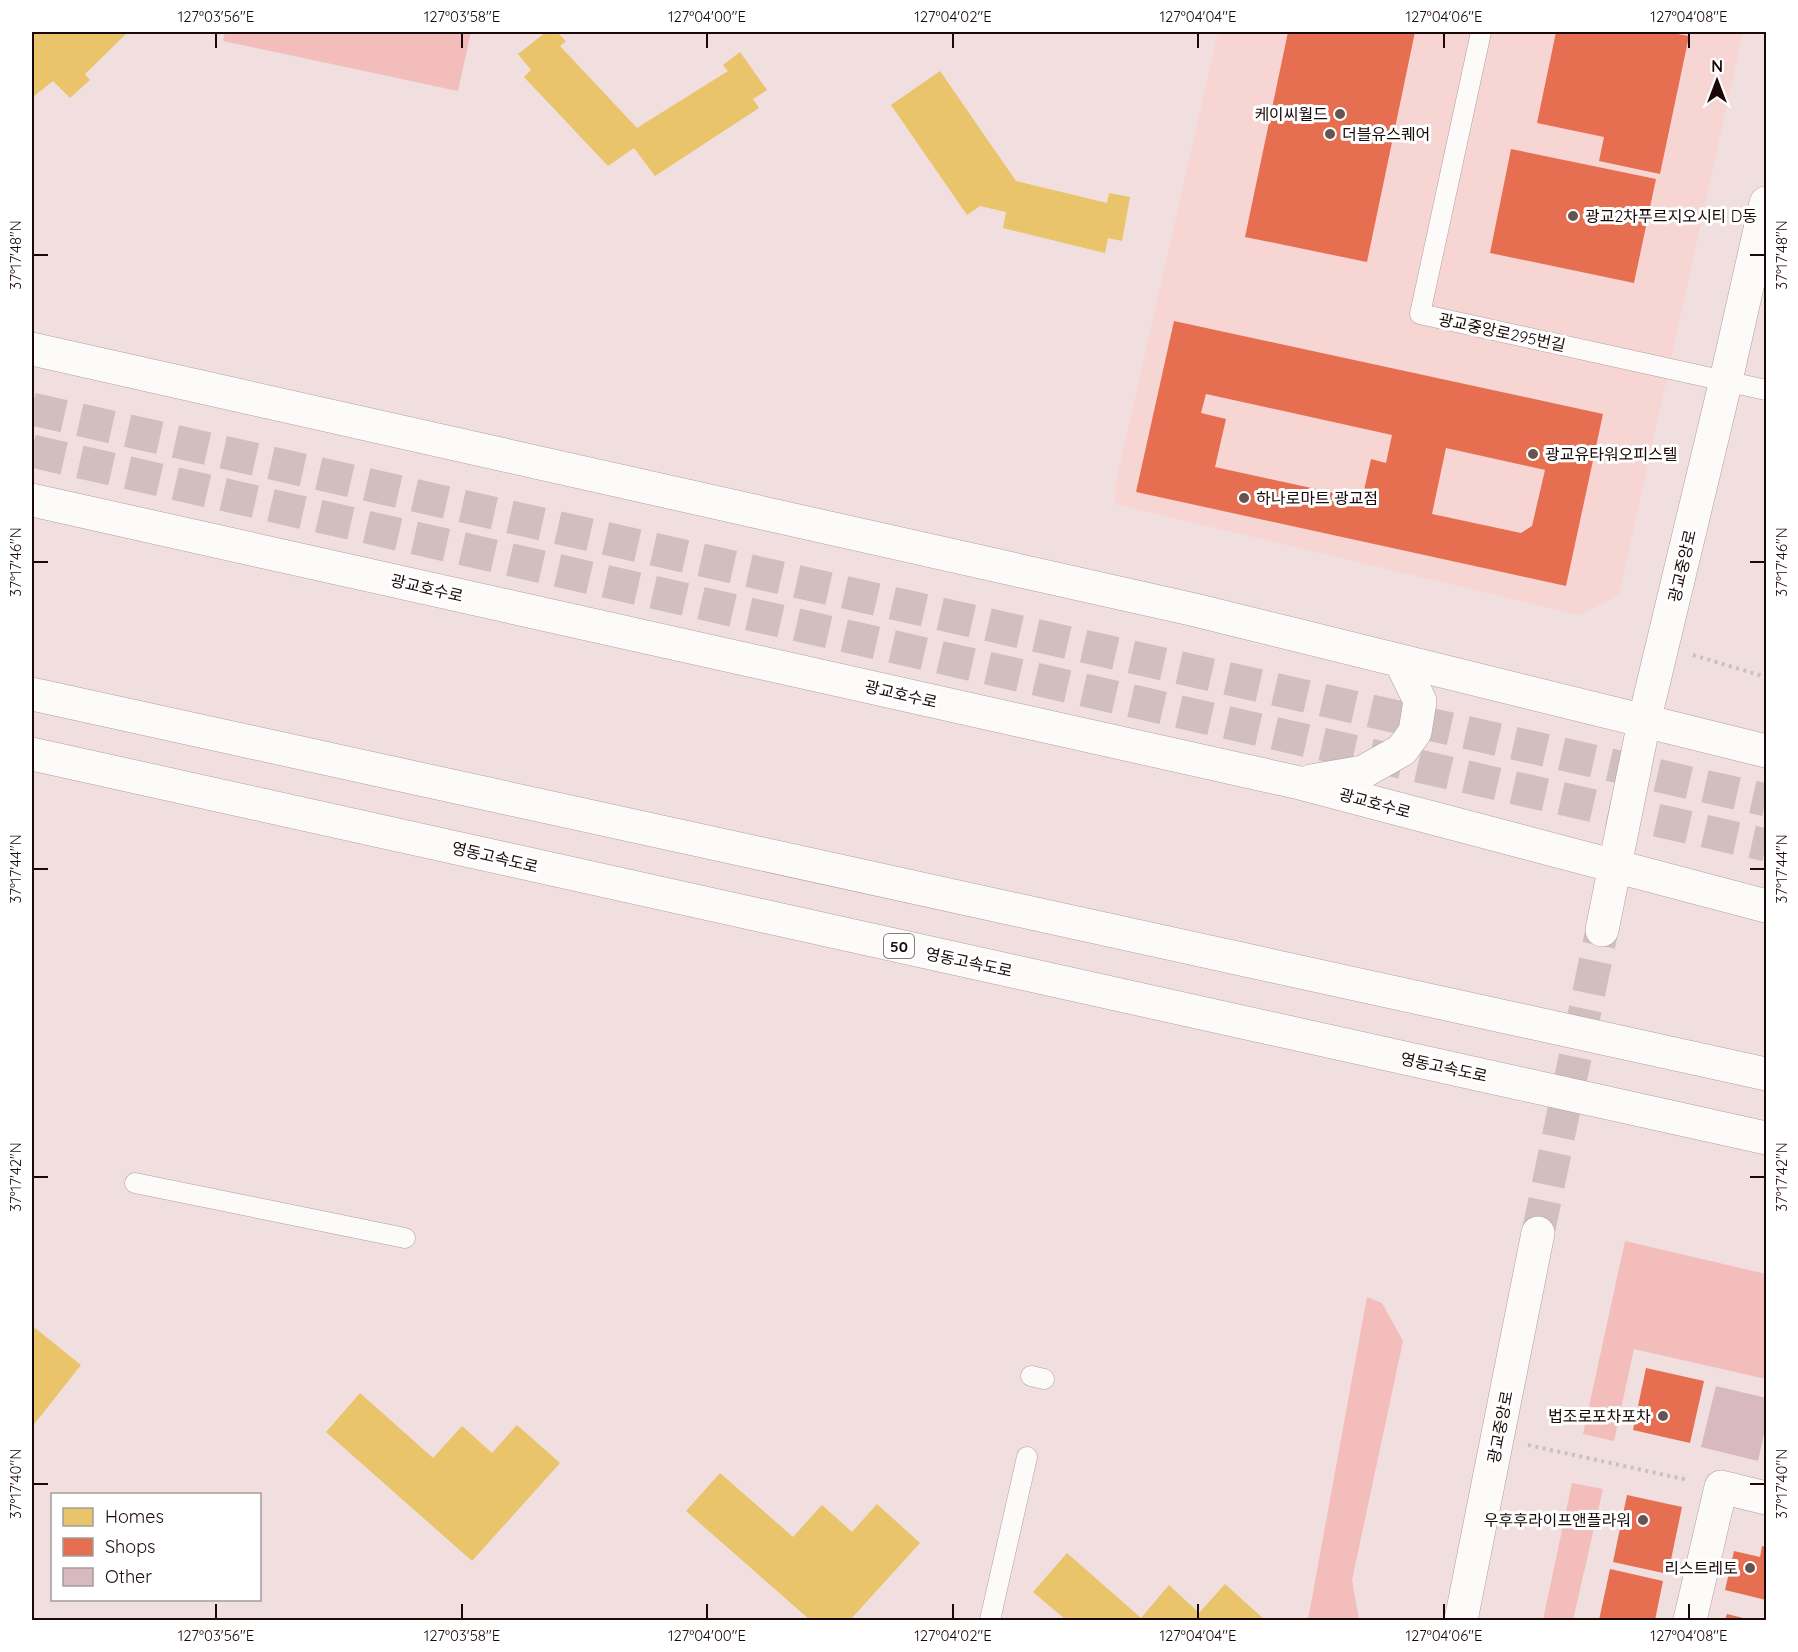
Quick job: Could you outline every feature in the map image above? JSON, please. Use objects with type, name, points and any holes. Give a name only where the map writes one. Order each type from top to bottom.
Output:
[{"type":"main road","name":"광교중앙로","points":[[1602,930],[1644,722],[1767,202]]},
{"type":"main road","points":[[32,349],[1183,608],[1767,752]]},
{"type":"main road","name":"광교호수로","points":[[32,500],[1300,783],[1767,906]]},
{"type":"main road","points":[[1300,783],[1364,772],[1402,750],[1415,732],[1420,701],[1401,662]]},
{"type":"main road","points":[[32,694],[1767,1074]]},
{"type":"main road","name":"영동고속도로","points":[[32,754],[1767,1138]]},
{"type":"main road","name":"광교중앙로","points":[[1461,1620],[1538,1233]]},
{"type":"main road","points":[[1690,1620],[1721,1487],[1767,1498]]},
{"type":"lane","name":"광교중앙로295번길","points":[[1481,32],[1420,314],[1726,380]]},
{"type":"lane","points":[[1726,380],[1767,390]]},
{"type":"lane","points":[[135,1183],[405,1238]]},
{"type":"lane","points":[[990,1620],[1027,1457]]},
{"type":"path","points":[[1663,646],[1767,677]]},
{"type":"path","points":[[1498,1438],[1721,1487]]},
{"type":"shaded area","points":[[225,32],[471,32],[458,91],[223,41]]},
{"type":"shaded area","points":[[1218,32],[1743,32],[1619,595],[1579,615],[1115,504],[1116,482]]},
{"type":"shaded area","points":[[1625,1241],[1766,1274],[1766,1379],[1634,1349],[1614,1441],[1583,1434]]},
{"type":"shaded area","points":[[1367,1297],[1382,1303],[1403,1341],[1352,1580],[1359,1620],[1308,1620]]},
{"type":"shaded area","points":[[1572,1483],[1603,1489],[1573,1620],[1543,1620]]},
{"type":"building: Homes","points":[[32,32],[128,32],[85,74],[90,80],[70,98],[53,81],[34,96],[32,93]]},
{"type":"building: Homes","points":[[546,32],[557,32],[566,41],[560,46],[637,128],[728,71],[723,65],[740,52],[767,90],[753,99],[759,108],[655,176],[634,148],[608,166],[524,77],[531,70],[518,54]]},
{"type":"building: Homes","points":[[940,71],[1016,181],[1107,203],[1109,193],[1130,197],[1122,241],[1108,238],[1105,253],[1003,228],[1006,212],[980,206],[967,215],[891,105]]},
{"type":"building: Homes","points":[[35,1328],[81,1365],[32,1427],[32,1333]]},
{"type":"building: Homes","points":[[360,1393],[433,1458],[462,1426],[492,1453],[517,1425],[560,1463],[472,1561],[326,1432]]},
{"type":"building: Homes","points":[[720,1473],[793,1537],[822,1505],[852,1532],[877,1504],[920,1543],[850,1620],[810,1620],[686,1511]]},
{"type":"building: Homes","points":[[1067,1553],[1141,1618],[1169,1585],[1199,1613],[1225,1584],[1265,1620],[1066,1620],[1033,1592]]},
{"type":"building: Shops","name":"더블유스퀘어","points":[[1288,32],[1415,32],[1367,262],[1245,237]]},
{"type":"building: Shops","points":[[1556,32],[1666,32],[1689,36],[1660,174],[1599,161],[1604,137],[1537,123]]},
{"type":"building: Shops","name":"광교2차푸르지오시티 D동","points":[[1511,149],[1656,179],[1634,283],[1490,253]]},
{"type":"building: Shops","name":"광교유타워오피스텔","points":[[1174,321],[1603,414],[1566,586],[1136,492]],"holes":[[[1206,394],[1392,435],[1386,463],[1371,459],[1362,499],[1215,467],[1226,419],[1201,413]],[[1446,448],[1545,470],[1532,526],[1521,533],[1432,514]]]},
{"type":"building: Shops","points":[[1646,1368],[1704,1381],[1690,1443],[1633,1430]]},
{"type":"building: Shops","points":[[1627,1495],[1682,1507],[1668,1574],[1613,1562]]},
{"type":"building: Shops","points":[[1762,1546],[1766,1547],[1766,1600],[1725,1590],[1734,1551],[1760,1557]]},
{"type":"building: Shops","points":[[1610,1569],[1663,1581],[1655,1620],[1599,1620]]},
{"type":"building: Shops","points":[[1727,1614],[1751,1620],[1725,1620]]},
{"type":"building: Other","points":[[1716,1386],[1766,1398],[1766,1425],[1758,1461],[1701,1447]]},
{"type":"tunnel","points":[[32,409],[1766,800]]},
{"type":"tunnel","points":[[32,451],[1766,845]]},
{"type":"tunnel","points":[[1538,1233],[1602,930]]},
{"type":"place","name":"케이씨월드","points":[[1340,114]]},
{"type":"place","name":"더블유스퀘어","points":[[1330,134]]},
{"type":"place","name":"광교2차푸르지오시티 D동","points":[[1573,216]]},
{"type":"place","name":"광교유타워오피스텔","points":[[1533,454]]},
{"type":"place","name":"하나로마트 광교점","points":[[1244,498]]},
{"type":"place","name":"법조로포차포차","points":[[1663,1416]]},
{"type":"place","name":"우후후라이프앤플라워","points":[[1643,1520]]},
{"type":"place","name":"리스트레토","points":[[1750,1568]]}]
